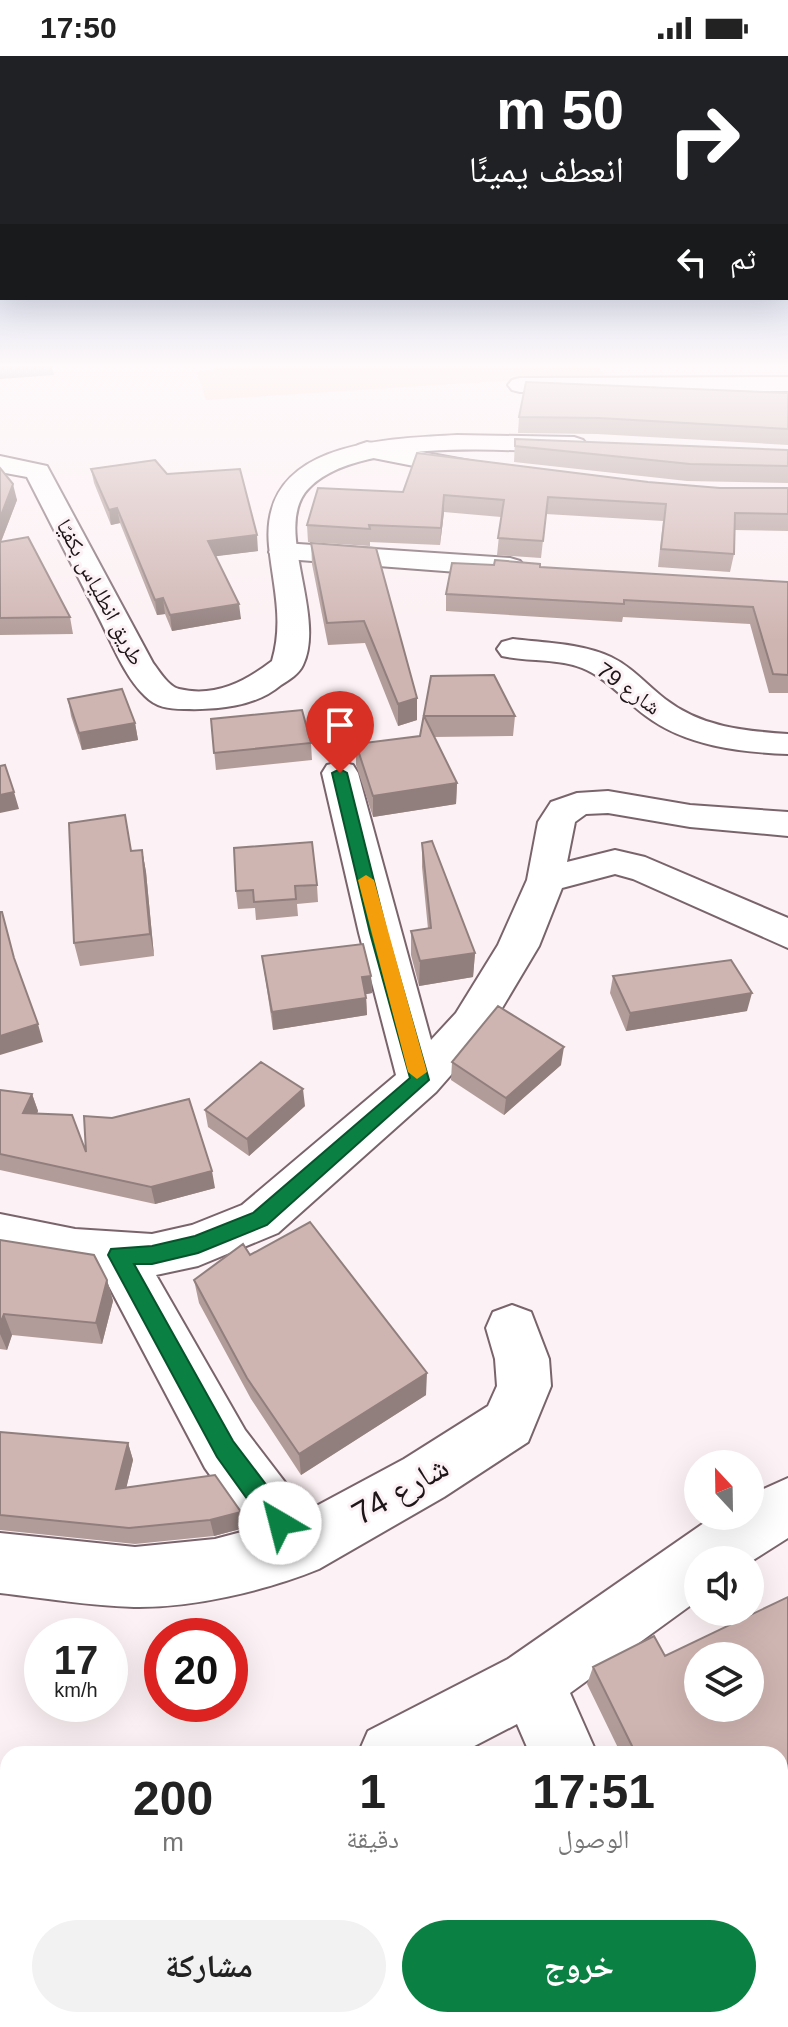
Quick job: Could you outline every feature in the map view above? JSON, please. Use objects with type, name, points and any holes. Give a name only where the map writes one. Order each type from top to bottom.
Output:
[{"type":"main road","name":"طريق انطلياس بكفيّا","points":[[0,464],[38,472],[138,664],[155,688],[170,699],[212,700],[255,690],[287,665],[295,624],[283,552],[283,511],[293,486],[311,472],[349,457]]},
{"type":"main road","points":[[406,457],[501,474]]},
{"type":"main road","points":[[283,552],[543,569]]},
{"type":"main road","name":"شارع 79","points":[[513,649],[595,662],[618,675],[663,713],[709,734],[734,741],[788,744]]},
{"type":"main road","points":[[340,773],[379,933],[420,1080]]},
{"type":"main road","points":[[0,1235],[75,1250],[152,1255],[198,1245],[260,1219],[420,1080],[471,1024],[496,988],[518,946],[534,901],[546,880],[557,818],[564,810],[584,802],[605,802],[690,816],[788,824]]},
{"type":"main road","points":[[546,880],[615,862],[645,869],[788,934]]},
{"type":"main road","points":[[118,1255],[225,1449],[298,1548]]},
{"type":"main road","name":"شارع 74","points":[[0,1563],[135,1577],[215,1569],[298,1548],[424,1478],[508,1424],[524,1386],[522,1359],[512,1328]]},
{"type":"main road","points":[[722,1546],[788,1506]]},
{"type":"main road","points":[[407,1746],[531,1682],[684,1572]]},
{"type":"main road","points":[[531,1682],[560,1746]]},
{"type":"building","points":[[416,457],[449,457],[648,482],[720,488],[788,488],[788,514],[735,513],[734,554],[661,549],[666,504],[548,497],[543,541],[498,538],[504,500],[444,495],[441,528],[369,525],[370,529],[307,525],[318,488],[403,492]]},
{"type":"building","points":[[622,457],[788,457],[788,466],[690,464]]},
{"type":"building","points":[[155,460],[167,474],[240,469],[257,535],[208,541],[239,604],[170,615],[163,598],[155,600],[117,508],[109,510],[91,469]]},
{"type":"building","points":[[0,468],[13,484],[0,518]]},
{"type":"building","points":[[28,537],[70,617],[0,618],[0,542]]},
{"type":"building","points":[[311,543],[376,548],[417,698],[398,704],[364,621],[327,623]]},
{"type":"building","points":[[495,560],[540,564],[540,567],[788,582],[788,675],[773,674],[753,607],[624,600],[624,604],[446,594],[452,563],[494,565]]},
{"type":"building","points":[[494,675],[515,716],[424,716],[457,783],[373,796],[356,744],[420,736],[431,676]]},
{"type":"building","points":[[122,689],[135,723],[79,733],[68,699]]},
{"type":"building","points":[[302,710],[311,743],[214,753],[211,719]]},
{"type":"building","points":[[5,765],[14,792],[0,795],[0,766]]},
{"type":"building","points":[[125,815],[131,851],[142,850],[150,934],[74,943],[69,823]]},
{"type":"building","points":[[432,841],[475,953],[420,961],[411,931],[431,928],[422,843]]},
{"type":"building","points":[[312,842],[317,885],[295,886],[296,899],[254,902],[253,890],[236,891],[234,848]]},
{"type":"building","points":[[0,912],[38,1024],[0,1036]]},
{"type":"building","points":[[363,944],[371,976],[362,977],[366,998],[272,1012],[262,956]]},
{"type":"building","points":[[731,960],[752,993],[630,1013],[613,976]]},
{"type":"building","points":[[498,1006],[564,1047],[506,1098],[452,1062]]},
{"type":"building","points":[[261,1062],[303,1089],[247,1139],[205,1110]]},
{"type":"building","points":[[0,1090],[32,1094],[23,1113],[72,1115],[86,1152],[84,1116],[112,1118],[189,1099],[212,1171],[151,1187],[0,1154]]},
{"type":"building","points":[[310,1222],[427,1373],[299,1454],[247,1378],[194,1280],[243,1244],[250,1255]]},
{"type":"building","points":[[0,1240],[94,1255],[107,1280],[96,1323],[4,1314],[0,1324]]},
{"type":"building","points":[[0,1432],[128,1443],[116,1489],[215,1475],[241,1512],[210,1520],[129,1528],[0,1515]]},
{"type":"building","points":[[788,1597],[788,1746],[632,1746],[593,1667],[654,1636],[665,1656],[684,1647],[684,1722],[764,1722],[764,1642],[694,1642],[728,1626],[764,1626],[764,1609]]},
{"type":"slow traffic","points":[[366,880],[417,1072]]},
{"type":"route","points":[[280,1523],[225,1449],[118,1255],[152,1255],[198,1245],[260,1219],[420,1080],[379,933],[340,773]]}]
